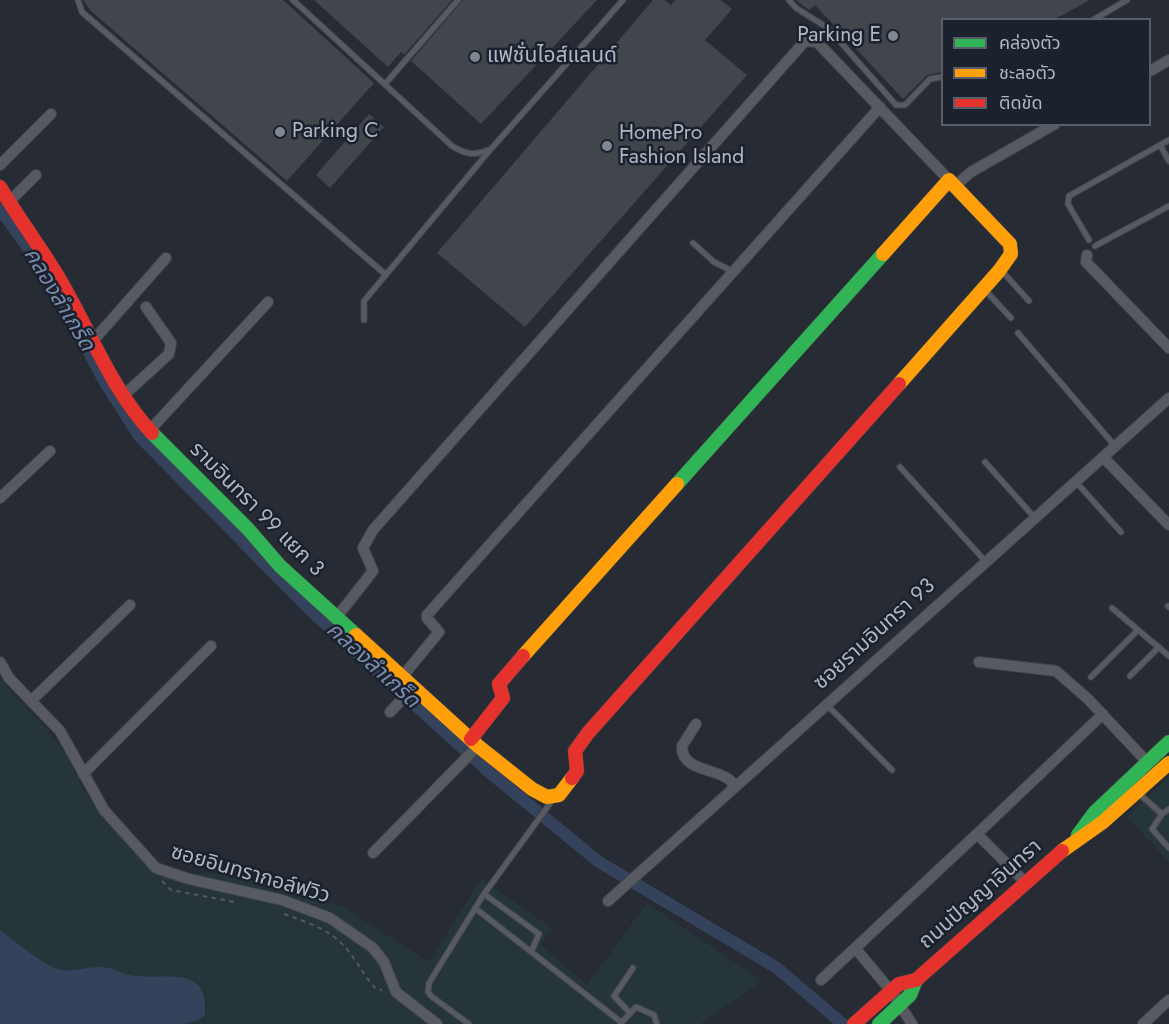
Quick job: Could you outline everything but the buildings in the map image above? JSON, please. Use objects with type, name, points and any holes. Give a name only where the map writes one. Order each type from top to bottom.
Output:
[{"type":"street","points":[[336,618],[373,570],[363,548],[373,530],[805,41],[817,42],[1010,244],[1011,254],[588,733],[575,751],[578,765],[574,777],[554,799]]},
{"type":"street","points":[[1151,70],[1169,60]]},
{"type":"street","points":[[402,677],[439,632],[427,615],[880,107]]},
{"type":"street","points":[[0,165],[51,114]]},
{"type":"street","points":[[373,853],[464,763],[500,706],[503,698],[499,684],[518,661],[952,183],[1052,126]]},
{"type":"street","points":[[9,202],[36,175]]},
{"type":"street","name":"รามอินทรา 99 แยก 3","points":[[0,187],[58,278],[92,342],[124,395],[148,430],[248,529],[280,566],[402,677],[411,690],[474,746],[532,789],[554,799]]},
{"type":"street","points":[[1087,255],[1086,262],[1169,348]]},
{"type":"street","points":[[92,342],[166,258]]},
{"type":"street","points":[[148,430],[268,302]]},
{"type":"street","points":[[124,395],[169,354],[171,348],[171,343],[146,307]]},
{"type":"street","name":"ซอยรามอินทรา 93","points":[[608,901],[632,877],[1169,398]]},
{"type":"street","points":[[0,498],[50,451]]},
{"type":"street","points":[[1103,458],[1169,525]]},
{"type":"street","points":[[31,701],[130,606]]},
{"type":"street","points":[[83,774],[211,646]]},
{"type":"street","name":"ซอยอินทรากอล์ฟวิว","points":[[0,662],[9,678],[60,731],[104,810],[156,868],[189,879],[282,900],[330,918],[373,948],[384,962],[394,989],[406,1002],[437,1024]]},
{"type":"street","points":[[979,662],[1056,671],[1067,678],[1147,762]]},
{"type":"street","points":[[394,708],[411,690]]},
{"type":"street","points":[[821,980],[1103,714]]},
{"type":"street","points":[[696,724],[682,746],[687,760],[699,768],[728,778],[735,787]]},
{"type":"street","name":"ถนนปัญญาอินทรา","points":[[1073,841],[1095,812],[1169,742]]},
{"type":"street","name":"ถนนปัญญาอินทรา","points":[[879,1024],[910,995],[916,980],[1073,841],[1103,822],[1169,762]]},
{"type":"street","points":[[977,834],[1026,883]]},
{"type":"street","points":[[855,948],[891,991],[912,1024]]},
{"type":"street","name":"ถนนปัญญาอินทรา","points":[[854,1024],[899,984],[916,980]]},
{"type":"street","points":[[1143,1024],[1169,1000]]},
{"type":"lane","points":[[78,0],[82,12],[386,275]]},
{"type":"lane","points":[[293,0],[452,146],[467,155],[479,154],[491,148]]},
{"type":"lane","points":[[385,84],[458,0]]},
{"type":"lane","points":[[364,320],[364,301],[491,148],[623,0]]},
{"type":"lane","points":[[789,0],[796,8],[828,28],[857,54],[898,105],[905,105],[932,78],[941,77]]},
{"type":"lane","points":[[1096,18],[1126,0]]},
{"type":"lane","points":[[1089,240],[1068,204],[1069,196],[1169,140]]},
{"type":"lane","points":[[1160,145],[1169,161]]},
{"type":"lane","points":[[1095,246],[1169,206]]},
{"type":"lane","points":[[693,243],[714,262],[734,272]]},
{"type":"lane","points":[[1000,269],[1029,301]]},
{"type":"lane","points":[[983,288],[1011,318]]},
{"type":"lane","points":[[1018,333],[1115,447]]},
{"type":"lane","points":[[985,462],[1036,519]]},
{"type":"lane","points":[[900,466],[986,562]]},
{"type":"lane","points":[[1076,482],[1120,532]]},
{"type":"lane","points":[[1112,608],[1169,656]]},
{"type":"lane","points":[[1091,677],[1138,630]]},
{"type":"lane","points":[[1130,676],[1159,647]]},
{"type":"lane","points":[[827,705],[892,770]]},
{"type":"lane","points":[[1136,792],[1162,814]]},
{"type":"lane","points":[[469,1024],[431,996],[427,988],[484,894],[554,799]]},
{"type":"lane","points":[[1169,809],[1162,814],[1152,829],[1169,848]]},
{"type":"lane","points":[[484,894],[539,934],[531,952]]},
{"type":"lane","points":[[475,908],[620,1023],[629,1012],[636,1007],[642,1007],[654,1015],[657,1024]]},
{"type":"lane","points":[[629,1012],[614,996],[633,968]]},
{"type":"path","points":[[156,868],[163,884],[171,890],[245,903]]},
{"type":"path","points":[[277,911],[323,929],[340,942],[376,989],[394,989]]},
{"type":"shaded area","points":[[0,674],[9,690],[52,735],[70,760],[83,789],[155,874],[223,873],[342,906],[429,962],[481,879],[552,928],[541,945],[587,985],[647,903],[763,981],[700,1024],[0,1024]]},
{"type":"shaded area","points":[[1169,776],[1169,862],[1127,817]]},
{"type":"water","points":[[0,930],[37,958],[58,969],[103,967],[143,977],[169,976],[191,980],[199,987],[204,998],[205,1015],[196,1021],[183,1024],[0,1024]]},
{"type":"waterway","name":"คลองลำเกร็ด","points":[[0,209],[53,283],[104,381],[139,436],[308,608],[489,772],[599,862],[777,968],[843,1024]]},
{"type":"traffic: fast","points":[[677,484],[883,254]]},
{"type":"traffic: fast","points":[[152,433],[248,529],[280,566],[356,635]]},
{"type":"traffic: fast","points":[[1078,835],[1095,812],[1169,742]]},
{"type":"traffic: fast","points":[[879,1024],[910,995],[916,980]]},
{"type":"traffic: slow","points":[[883,254],[949,180],[1010,244],[1011,254],[999,271],[899,384]]},
{"type":"traffic: slow","points":[[523,656],[677,484]]},
{"type":"traffic: slow","points":[[356,635],[478,746],[532,789],[547,797],[559,795],[572,778]]},
{"type":"traffic: slow","points":[[1062,851],[1103,822],[1169,763]]},
{"type":"traffic: jam","points":[[0,187],[60,280],[113,379],[152,433]]},
{"type":"traffic: jam","points":[[572,778],[577,771],[575,751],[588,733],[899,384]]},
{"type":"traffic: jam","points":[[471,739],[503,698],[499,684],[523,656]]},
{"type":"traffic: jam","points":[[854,1024],[899,984],[916,980],[1062,851]]},
{"type":"place","name":"Parking E","points":[[893,36]]},
{"type":"place","name":"แฟชั่นไอส์แลนด์","points":[[475,57]]},
{"type":"place","name":"Parking C","points":[[280,132]]},
{"type":"place","name":"HomePro Fashion Island","points":[[607,146]]}]
